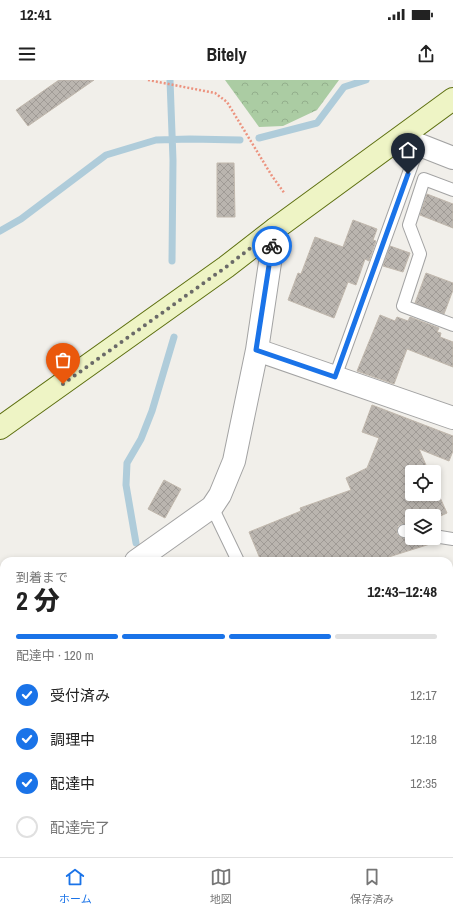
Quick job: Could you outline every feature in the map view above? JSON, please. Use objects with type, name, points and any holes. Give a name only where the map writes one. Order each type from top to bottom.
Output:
[{"type":"street","points":[[0,428],[226,267],[298,212],[410,141],[453,99]]},
{"type":"street","points":[[410,141],[453,158]]},
{"type":"street","points":[[142,557],[212,506],[220,495],[234,461],[256,350],[275,229]]},
{"type":"street","points":[[256,350],[453,418]]},
{"type":"lane","points":[[335,377],[410,141]]},
{"type":"lane","points":[[453,190],[424,179],[409,225],[420,254],[403,306],[453,325]]},
{"type":"lane","points":[[212,506],[236,557]]},
{"type":"lane","points":[[441,537],[453,539]]},
{"type":"path","points":[[148,80],[215,93],[227,102],[272,176],[298,212]]},
{"type":"green space","points":[[225,80],[339,80],[317,110],[283,126],[259,127]]},
{"type":"building","points":[[59,80],[94,80],[28,126],[16,110]]},
{"type":"building","points":[[217,163],[234,163],[235,217],[217,217]]},
{"type":"building","points":[[427,194],[453,204],[453,228],[420,215]]},
{"type":"building","points":[[353,220],[377,229],[373,240],[376,241],[369,261],[365,259],[356,285],[348,282],[334,318],[288,300],[298,273],[301,274],[315,237],[343,247]]},
{"type":"building","points":[[390,246],[410,253],[403,272],[383,266]]},
{"type":"building","points":[[426,273],[453,283],[453,290],[444,314],[415,303]]},
{"type":"building","points":[[380,315],[395,321],[397,317],[408,321],[410,317],[439,328],[437,332],[441,333],[440,337],[453,342],[453,367],[407,349],[394,384],[357,371]]},
{"type":"building","points":[[372,405],[453,436],[453,451],[449,461],[419,449],[426,465],[405,465],[405,501],[441,501],[441,500],[447,513],[441,516],[441,509],[405,509],[405,524],[398,526],[397,534],[400,537],[405,538],[405,545],[427,545],[389,557],[259,557],[249,532],[301,511],[300,508],[351,490],[346,478],[367,468],[379,438],[362,432]]},
{"type":"building","points":[[164,480],[181,489],[165,518],[148,509]]},
{"type":"waterway","points":[[170,80],[173,160],[172,261]]},
{"type":"waterway","points":[[259,138],[317,123],[344,87],[366,80]]},
{"type":"waterway","points":[[0,231],[21,219],[106,155],[156,140],[240,140]]},
{"type":"waterway","points":[[136,543],[126,485],[127,463],[141,439],[152,411],[174,337]]},
{"type":"way so far","points":[[63,384],[226,267],[275,229],[272,246]]},
{"type":"route","points":[[272,246],[256,350],[335,377],[408,174]]}]
